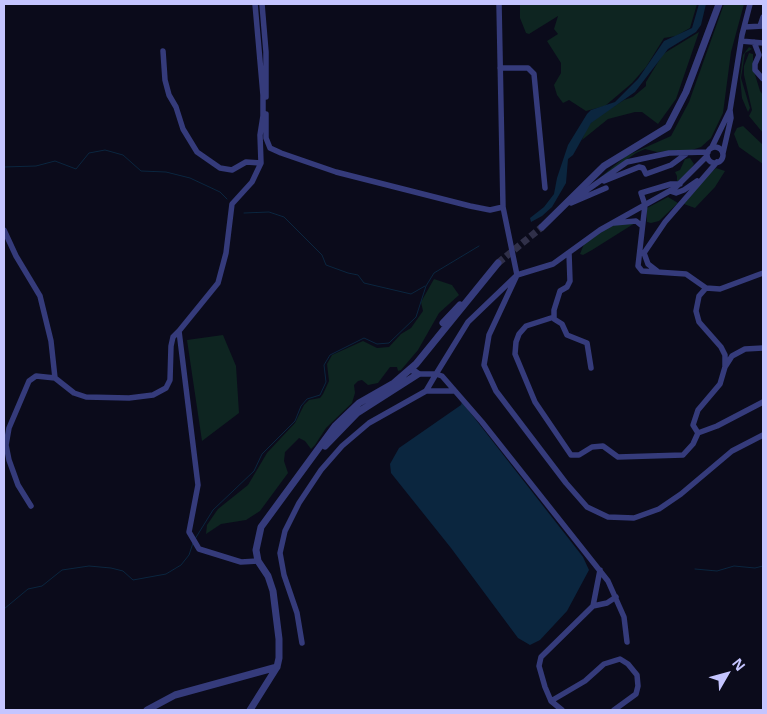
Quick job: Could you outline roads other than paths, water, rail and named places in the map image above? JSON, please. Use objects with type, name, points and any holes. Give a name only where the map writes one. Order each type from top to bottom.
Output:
[{"type":"street","points":[[31,506],[18,485],[6,445],[9,428],[29,381],[36,376],[55,378],[74,393],[86,397],[129,398],[153,395],[166,388],[170,380],[173,337],[180,331],[218,283],[226,254],[232,204],[252,182],[261,163],[260,135],[263,116],[263,95],[255,4]]},
{"type":"street","points":[[262,4],[266,52],[266,138],[270,148],[336,172],[451,201],[490,210],[504,207]]},
{"type":"street","points":[[499,4],[504,207],[517,275],[489,335],[484,365],[496,391],[566,483],[587,507],[608,517],[634,518],[659,509],[681,494],[732,450],[763,435]]},
{"type":"street","points":[[542,227],[604,166],[668,127],[686,92],[718,4]]},
{"type":"street","points":[[750,4],[741,41],[730,110],[709,152],[680,184],[641,193],[645,204],[638,266],[642,271],[686,274],[706,288],[720,289],[763,273]]},
{"type":"street","points":[[745,26],[762,26],[763,17]]},
{"type":"street","points":[[741,41],[763,44]]},
{"type":"street","points":[[754,42],[758,55],[755,64],[756,70],[763,78]]},
{"type":"street","points":[[163,51],[165,80],[169,95],[176,107],[183,129],[197,152],[220,168],[232,170],[246,162],[261,163]]},
{"type":"street","points":[[500,68],[528,68],[534,74],[545,188]]},
{"type":"street","points":[[657,271],[648,264],[644,253],[660,230],[717,162],[721,160],[732,118],[730,110]]},
{"type":"street","points":[[564,205],[627,162],[661,154],[709,152],[719,148],[723,153]]},
{"type":"street","points":[[709,152],[710,160],[717,162]]},
{"type":"street","points":[[601,181],[613,179],[632,168],[643,168],[645,174],[671,165],[686,154]]},
{"type":"street","points":[[669,188],[676,193],[684,190],[711,169]]},
{"type":"street","points":[[564,205],[580,201],[606,188]]},
{"type":"street","points":[[657,188],[660,196]]},
{"type":"street","points":[[426,391],[468,322],[517,275],[553,264],[613,222],[660,196],[669,188]]},
{"type":"street","points":[[613,222],[636,221],[642,226]]},
{"type":"street","points":[[4,230],[16,256],[40,296],[50,334],[55,378]]},
{"type":"street","points":[[569,252],[570,281],[560,291],[554,310],[554,317],[562,324],[567,334],[587,343],[591,368]]},
{"type":"street","points":[[318,451],[328,434],[348,412],[394,383],[411,369],[498,263]]},
{"type":"street","points":[[706,288],[699,296],[696,311],[699,322],[721,347],[725,355],[725,367]]},
{"type":"street","points":[[554,317],[526,326],[519,334],[516,354],[535,402],[571,456],[579,455],[592,447],[603,446],[618,457],[684,455],[693,444],[698,432],[717,426],[763,402]]},
{"type":"street","points":[[180,331],[198,485],[189,532],[198,549],[241,562],[258,561]]},
{"type":"street","points":[[698,432],[693,425],[698,410],[720,384],[725,367],[732,356],[744,349],[763,348]]},
{"type":"street","points":[[411,369],[418,374]]},
{"type":"street","points":[[250,710],[277,667],[279,639],[276,609],[268,576],[258,561],[256,550],[261,527],[298,474],[318,451],[357,413],[418,374],[436,374],[447,380],[453,391],[482,422],[600,570],[616,597],[624,617],[627,642]]},
{"type":"street","points":[[302,643],[297,613],[284,575],[280,553],[285,531],[321,470],[342,446],[369,423],[426,391],[453,391]]},
{"type":"street","points":[[593,606],[600,570]]},
{"type":"street","points":[[562,710],[552,701],[542,679],[539,666],[541,657],[593,606],[607,603],[616,597]]},
{"type":"street","points":[[552,701],[585,681],[604,664],[620,659],[628,664],[636,675],[638,686],[636,694],[614,710]]},
{"type":"street","points":[[147,710],[175,695],[277,667]]},
{"type":"water","points":[[699,4],[706,4],[701,25],[696,32],[668,49],[635,92],[591,123],[573,155],[568,159],[566,183],[552,207],[542,216],[531,222],[530,218],[544,207],[554,194],[557,178],[568,145],[587,114],[591,110],[615,102],[638,79],[664,41],[692,28]]},
{"type":"water","points":[[462,402],[583,557],[589,570],[567,611],[540,640],[530,645],[518,638],[451,548],[391,473],[390,464],[399,448],[461,405]]},
{"type":"waterway","points":[[4,167],[36,166],[55,161],[76,169],[89,153],[105,150],[123,155],[141,171],[166,172],[190,178],[220,192],[227,199]]},
{"type":"waterway","points":[[244,213],[269,212],[284,217],[322,255],[326,265],[358,275],[364,283],[411,294],[425,286]]},
{"type":"waterway","points":[[195,539],[213,510],[254,471],[262,454],[295,421],[301,406],[307,399],[320,395],[326,382],[324,365],[330,355],[364,338],[377,344],[389,343],[416,317],[426,286],[434,273],[479,246]]},
{"type":"waterway","points":[[4,609],[28,589],[42,586],[62,570],[89,566],[111,568],[123,571],[133,580],[166,574],[181,565],[189,555],[193,543]]},
{"type":"waterway","points":[[695,569],[717,571],[734,566],[755,568],[763,566]]},
{"type":"tunnel","points":[[498,263],[542,227]]}]
